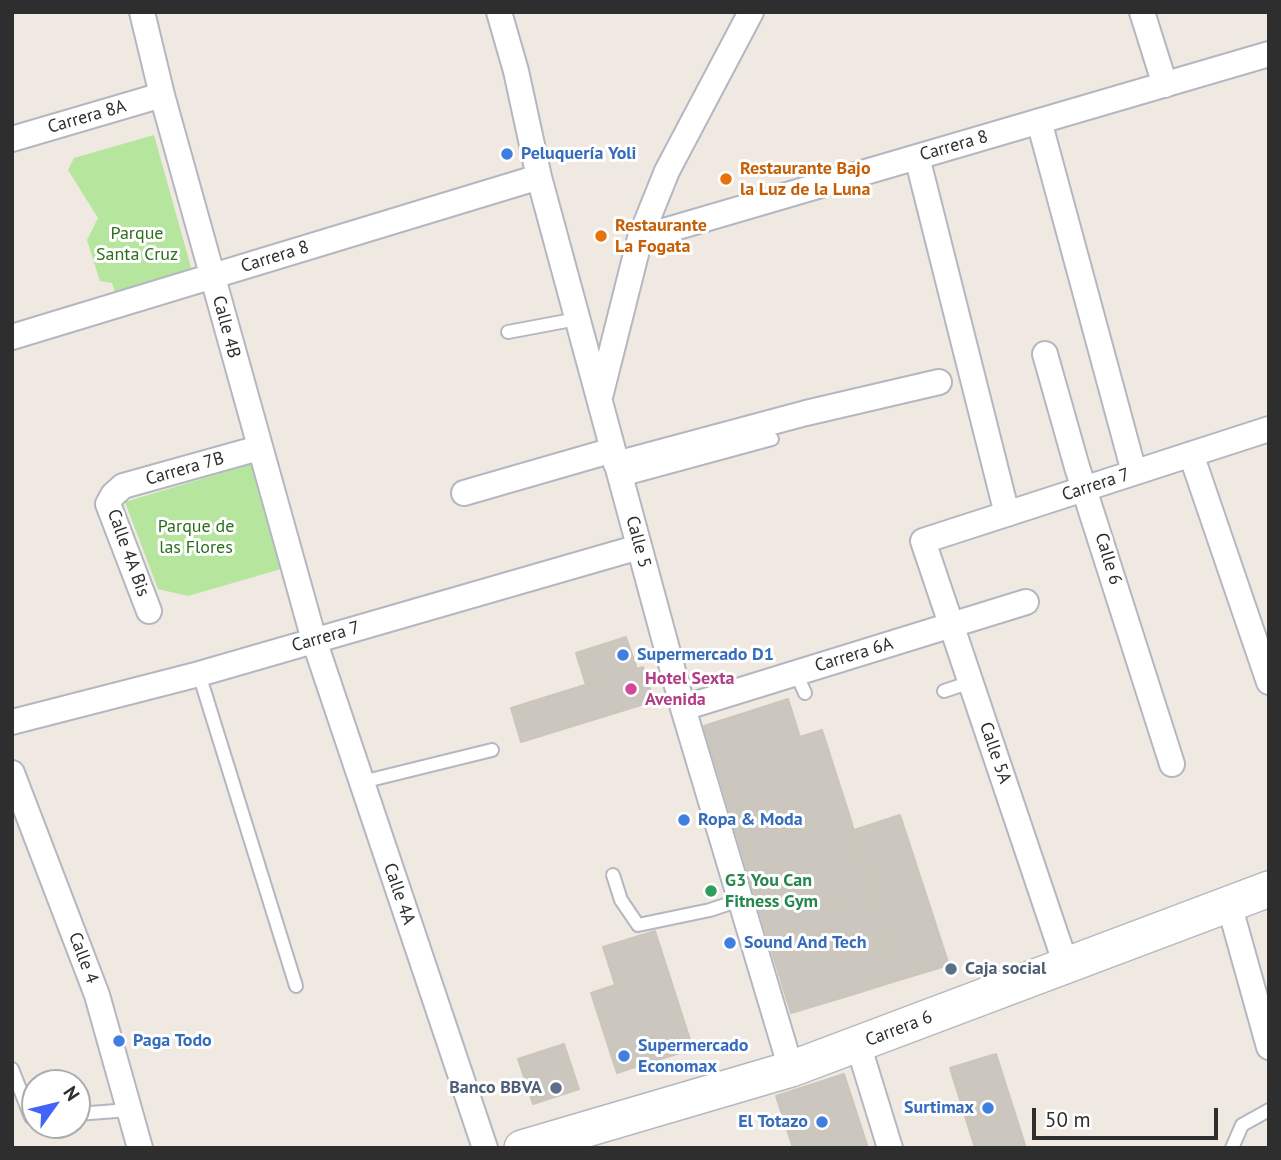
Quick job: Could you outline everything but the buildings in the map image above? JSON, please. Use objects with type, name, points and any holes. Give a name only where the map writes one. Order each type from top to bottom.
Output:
[{"type":"main road","name":"Carrera 6","points":[[522,1148],[791,1069],[1269,888]]},
{"type":"street","name":"Calle 4B","points":[[142,12],[162,95],[314,640]]},
{"type":"street","name":"Calle 5","points":[[499,12],[516,71],[539,177],[682,708],[791,1069]]},
{"type":"street","points":[[599,401],[640,238],[667,171],[751,12]]},
{"type":"street","points":[[1142,12],[1165,85]]},
{"type":"street","name":"Carrera 8","points":[[640,238],[1269,54]]},
{"type":"street","name":"Carrera 8A","points":[[12,139],[162,95]]},
{"type":"street","points":[[1039,121],[1134,472]]},
{"type":"street","points":[[917,157],[1001,500],[1007,513]]},
{"type":"street","name":"Carrera 8","points":[[12,337],[539,177]]},
{"type":"street","name":"Calle 6","points":[[1045,354],[1172,764]]},
{"type":"street","points":[[464,493],[617,465],[806,413],[939,382]]},
{"type":"street","name":"Carrera 7","points":[[923,541],[1269,429]]},
{"type":"street","name":"Carrera 7B","points":[[113,495],[123,486],[259,448]]},
{"type":"street","points":[[1191,454],[1269,682]]},
{"type":"street","name":"Calle 4A Bis","points":[[113,495],[108,504],[149,611]]},
{"type":"street","name":"Calle 5A","points":[[923,541],[1066,965]]},
{"type":"street","name":"Carrera 7","points":[[12,722],[199,674],[639,547]]},
{"type":"street","name":"Carrera 6A","points":[[682,708],[801,683],[951,625],[1026,602]]},
{"type":"street","name":"Calle 4A","points":[[314,640],[485,1148]]},
{"type":"street","name":"Calle 4","points":[[12,773],[97,995],[140,1148]]},
{"type":"street","points":[[1229,904],[1269,1047]]},
{"type":"street","points":[[843,1050],[890,1148]]},
{"type":"lane","points":[[508,332],[577,319]]},
{"type":"lane","points":[[617,465],[772,439]]},
{"type":"lane","points":[[199,674],[296,986]]},
{"type":"lane","points":[[944,691],[971,682]]},
{"type":"lane","points":[[362,782],[492,750]]},
{"type":"lane","points":[[612,875],[621,900],[638,925],[710,910],[740,900]]},
{"type":"lane","points":[[12,1069],[21,1092]]},
{"type":"lane","points":[[91,1113],[129,1110]]},
{"type":"lane","points":[[1232,1148],[1242,1125],[1269,1110]]},
{"type":"green space","name":"Parque Santa Cruz","points":[[154,135],[194,278],[119,304],[112,283],[100,281],[87,240],[98,218],[68,170],[74,158]]},
{"type":"green space","name":"Parque de las Flores","points":[[251,464],[281,569],[188,596],[158,589],[125,502]]},
{"type":"place","name":"Peluquería Yoli","points":[[507,154]]},
{"type":"place","name":"Restaurante Bajo la Luz de la Luna","points":[[726,179]]},
{"type":"place","name":"Restaurante La Fogata","points":[[601,236]]},
{"type":"place","name":"Supermercado D1","points":[[623,655]]},
{"type":"place","name":"Hotel Sexta Avenida","points":[[631,689]]},
{"type":"place","name":"Ropa & Moda","points":[[684,820]]},
{"type":"place","name":"G3 You Can Fitness Gym","points":[[711,891]]},
{"type":"place","name":"Sound And Tech","points":[[730,943]]},
{"type":"place","name":"Caja social","points":[[951,969]]},
{"type":"place","name":"Paga Todo","points":[[119,1041]]},
{"type":"place","name":"Supermercado Economax","points":[[624,1056]]},
{"type":"place","name":"Banco BBVA","points":[[556,1088]]},
{"type":"place","name":"Surtimax","points":[[988,1108]]},
{"type":"place","name":"El Totazo","points":[[822,1122]]}]
